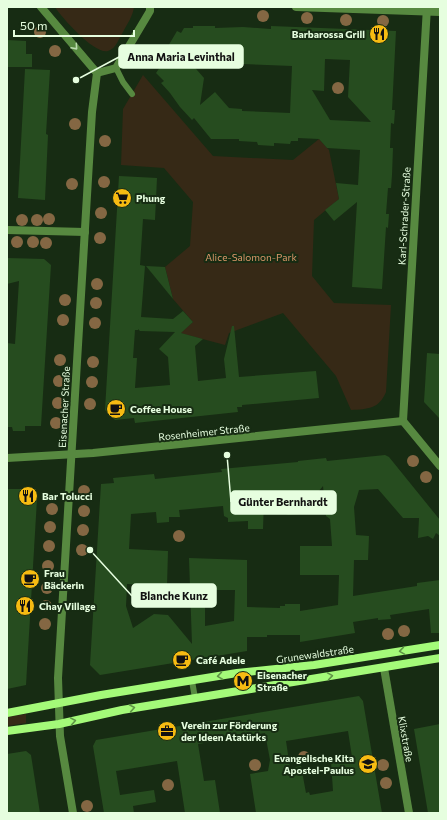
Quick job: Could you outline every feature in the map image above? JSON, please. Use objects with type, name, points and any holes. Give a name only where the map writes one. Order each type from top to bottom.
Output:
[{"type":"main road","name":"Grunewaldstraße","points":[[7,713],[87,697],[237,673],[314,665],[440,645]]},
{"type":"main road","points":[[7,731],[59,724],[122,710],[440,658]]},
{"type":"street","points":[[41,7],[97,73],[116,68],[150,11],[150,7]]},
{"type":"street","points":[[296,7],[426,9],[440,12]]},
{"type":"street","name":"Karl-Schrader-Straße","points":[[403,421],[426,9]]},
{"type":"street","name":"Eisenacher Straße","points":[[73,813],[59,724],[58,678],[92,112],[97,73]]},
{"type":"street","points":[[7,230],[85,232]]},
{"type":"street","points":[[403,421],[440,466]]},
{"type":"street","name":"Rosenheimer Straße","points":[[7,458],[72,455],[403,421]]},
{"type":"street","name":"Klixstraße","points":[[384,668],[409,813]]},
{"type":"lane","points":[[116,68],[123,82],[132,94]]},
{"type":"lane","points":[[192,681],[195,698]]},
{"type":"green space","points":[[55,7],[134,7],[131,17],[117,43],[111,50],[102,51],[79,35]]},
{"type":"green space","name":"Alice-Salomon-Park","points":[[143,75],[213,156],[293,160],[319,139],[329,150],[339,199],[314,220],[312,276],[334,303],[391,305],[386,392],[380,402],[376,405],[363,409],[351,410],[336,376],[283,313],[229,333],[225,345],[180,333],[193,322],[173,299],[165,267],[190,246],[193,202],[164,168],[121,165],[123,109]]},
{"type":"green space","points":[[26,714],[26,723],[7,726],[7,717]]},
{"type":"building","points":[[193,26],[215,26],[215,28],[243,27],[271,29],[271,26],[396,31],[392,110],[395,110],[394,124],[391,123],[390,148],[393,148],[392,175],[391,188],[388,188],[386,214],[389,214],[388,228],[386,227],[382,289],[352,287],[357,202],[334,221],[325,210],[339,199],[336,183],[358,185],[360,150],[327,148],[319,139],[298,138],[298,141],[291,141],[290,144],[274,143],[274,146],[258,145],[257,142],[239,141],[239,139],[211,139],[194,118],[192,120],[180,107],[161,83],[164,81],[156,73],[160,67],[157,65],[177,31],[181,33],[184,28],[193,28]],"holes":[[[325,59],[350,60],[348,97],[371,122],[330,120],[312,90],[324,91]],[[190,62],[292,66],[290,113],[242,111],[242,109],[229,108],[215,92],[200,105],[204,78]]]},
{"type":"building","points":[[7,40],[26,41],[26,54],[32,54],[32,67],[7,67]]},
{"type":"building","points":[[25,69],[50,70],[46,134],[48,135],[45,200],[18,198]]},
{"type":"building","points":[[119,176],[157,178],[155,220],[143,219],[140,265],[145,266],[141,317],[173,319],[183,311],[193,322],[181,333],[203,339],[195,346],[198,381],[226,378],[224,359],[232,326],[234,326],[239,377],[316,371],[319,398],[242,405],[242,407],[237,407],[238,412],[135,423],[134,418],[115,420],[105,410]],"holes":[[[138,329],[140,331],[175,332],[159,349],[168,357],[170,385],[135,388],[137,358],[133,358],[135,330]]]},
{"type":"building","points":[[7,258],[44,259],[51,265],[41,426],[25,426],[25,431],[13,431],[12,427],[7,427],[7,343],[15,344],[19,281],[7,284]]},
{"type":"building","points":[[146,266],[165,267],[173,299]]},
{"type":"building","points":[[427,353],[440,354],[440,419],[424,402]]},
{"type":"building","points":[[385,455],[389,457],[440,520],[440,536],[436,533],[433,539],[428,536],[418,538],[419,518],[403,518],[378,489],[359,490],[354,507],[356,535],[369,536],[368,560],[354,560],[353,596],[417,586],[417,583],[440,580],[440,633],[431,633],[429,609],[390,615],[391,619],[378,620],[378,618],[353,622],[355,633],[300,642],[300,635],[267,635],[267,637],[247,637],[247,651],[100,675],[90,665],[101,484],[114,483],[113,478],[154,474],[155,479],[222,472],[221,469],[326,458],[327,461]],"holes":[[[323,486],[326,516],[330,519],[332,546],[300,546],[300,575],[339,575],[338,605],[300,611],[300,604],[285,604],[285,606],[280,606],[280,608],[247,607],[247,560],[189,558],[192,644],[168,615],[154,614],[133,628],[126,606],[127,584],[167,586],[168,551],[129,549],[131,514],[156,512],[157,523],[169,522],[169,517],[180,517],[179,510],[223,506],[224,516],[228,518],[228,522],[248,521],[248,529],[263,529],[264,501],[288,515],[300,514]],[[205,590],[235,590],[234,621],[205,626]]]},
{"type":"building","points":[[7,489],[27,489],[37,499],[26,685],[7,689]]},
{"type":"building","points":[[359,696],[363,701],[382,813],[256,813],[250,774],[268,771],[270,760],[265,733],[198,744],[204,781],[215,780],[220,813],[185,813],[177,761],[116,771],[120,795],[154,790],[156,802],[133,806],[134,813],[104,813],[93,746],[96,740]],"holes":[[[348,731],[352,757],[331,761],[333,791],[310,795],[309,792],[306,793],[301,766],[290,768],[286,741]]]},
{"type":"building","points":[[440,724],[440,813],[428,813],[414,729]]},
{"type":"building","points":[[26,751],[31,755],[40,813],[7,813],[7,754]]},
{"type":"place","name":"Barbarossa Grill","points":[[379,34]]},
{"type":"place","name":"Anna Maria Levinthal","points":[[76,80]]},
{"type":"place","name":"Phung","points":[[122,198]]},
{"type":"place","name":"Coffee House","points":[[116,409]]},
{"type":"place","name":"Günter Bernhardt","points":[[227,455]]},
{"type":"place","name":"Bar Tolucci","points":[[28,496]]},
{"type":"place","name":"Blanche Kunz","points":[[90,550]]},
{"type":"place","name":"Frau Bäckerin","points":[[30,579]]},
{"type":"place","name":"Chay Village","points":[[25,606]]},
{"type":"place","name":"Café Adele","points":[[182,660]]},
{"type":"place","name":"Eisenacher Straße","points":[[243,681]]},
{"type":"place","name":"Verein zur Förderung der Ideen Atatürks","points":[[167,731]]},
{"type":"place","name":"Evangelische Kita Apostel-Paulus","points":[[368,764]]}]
